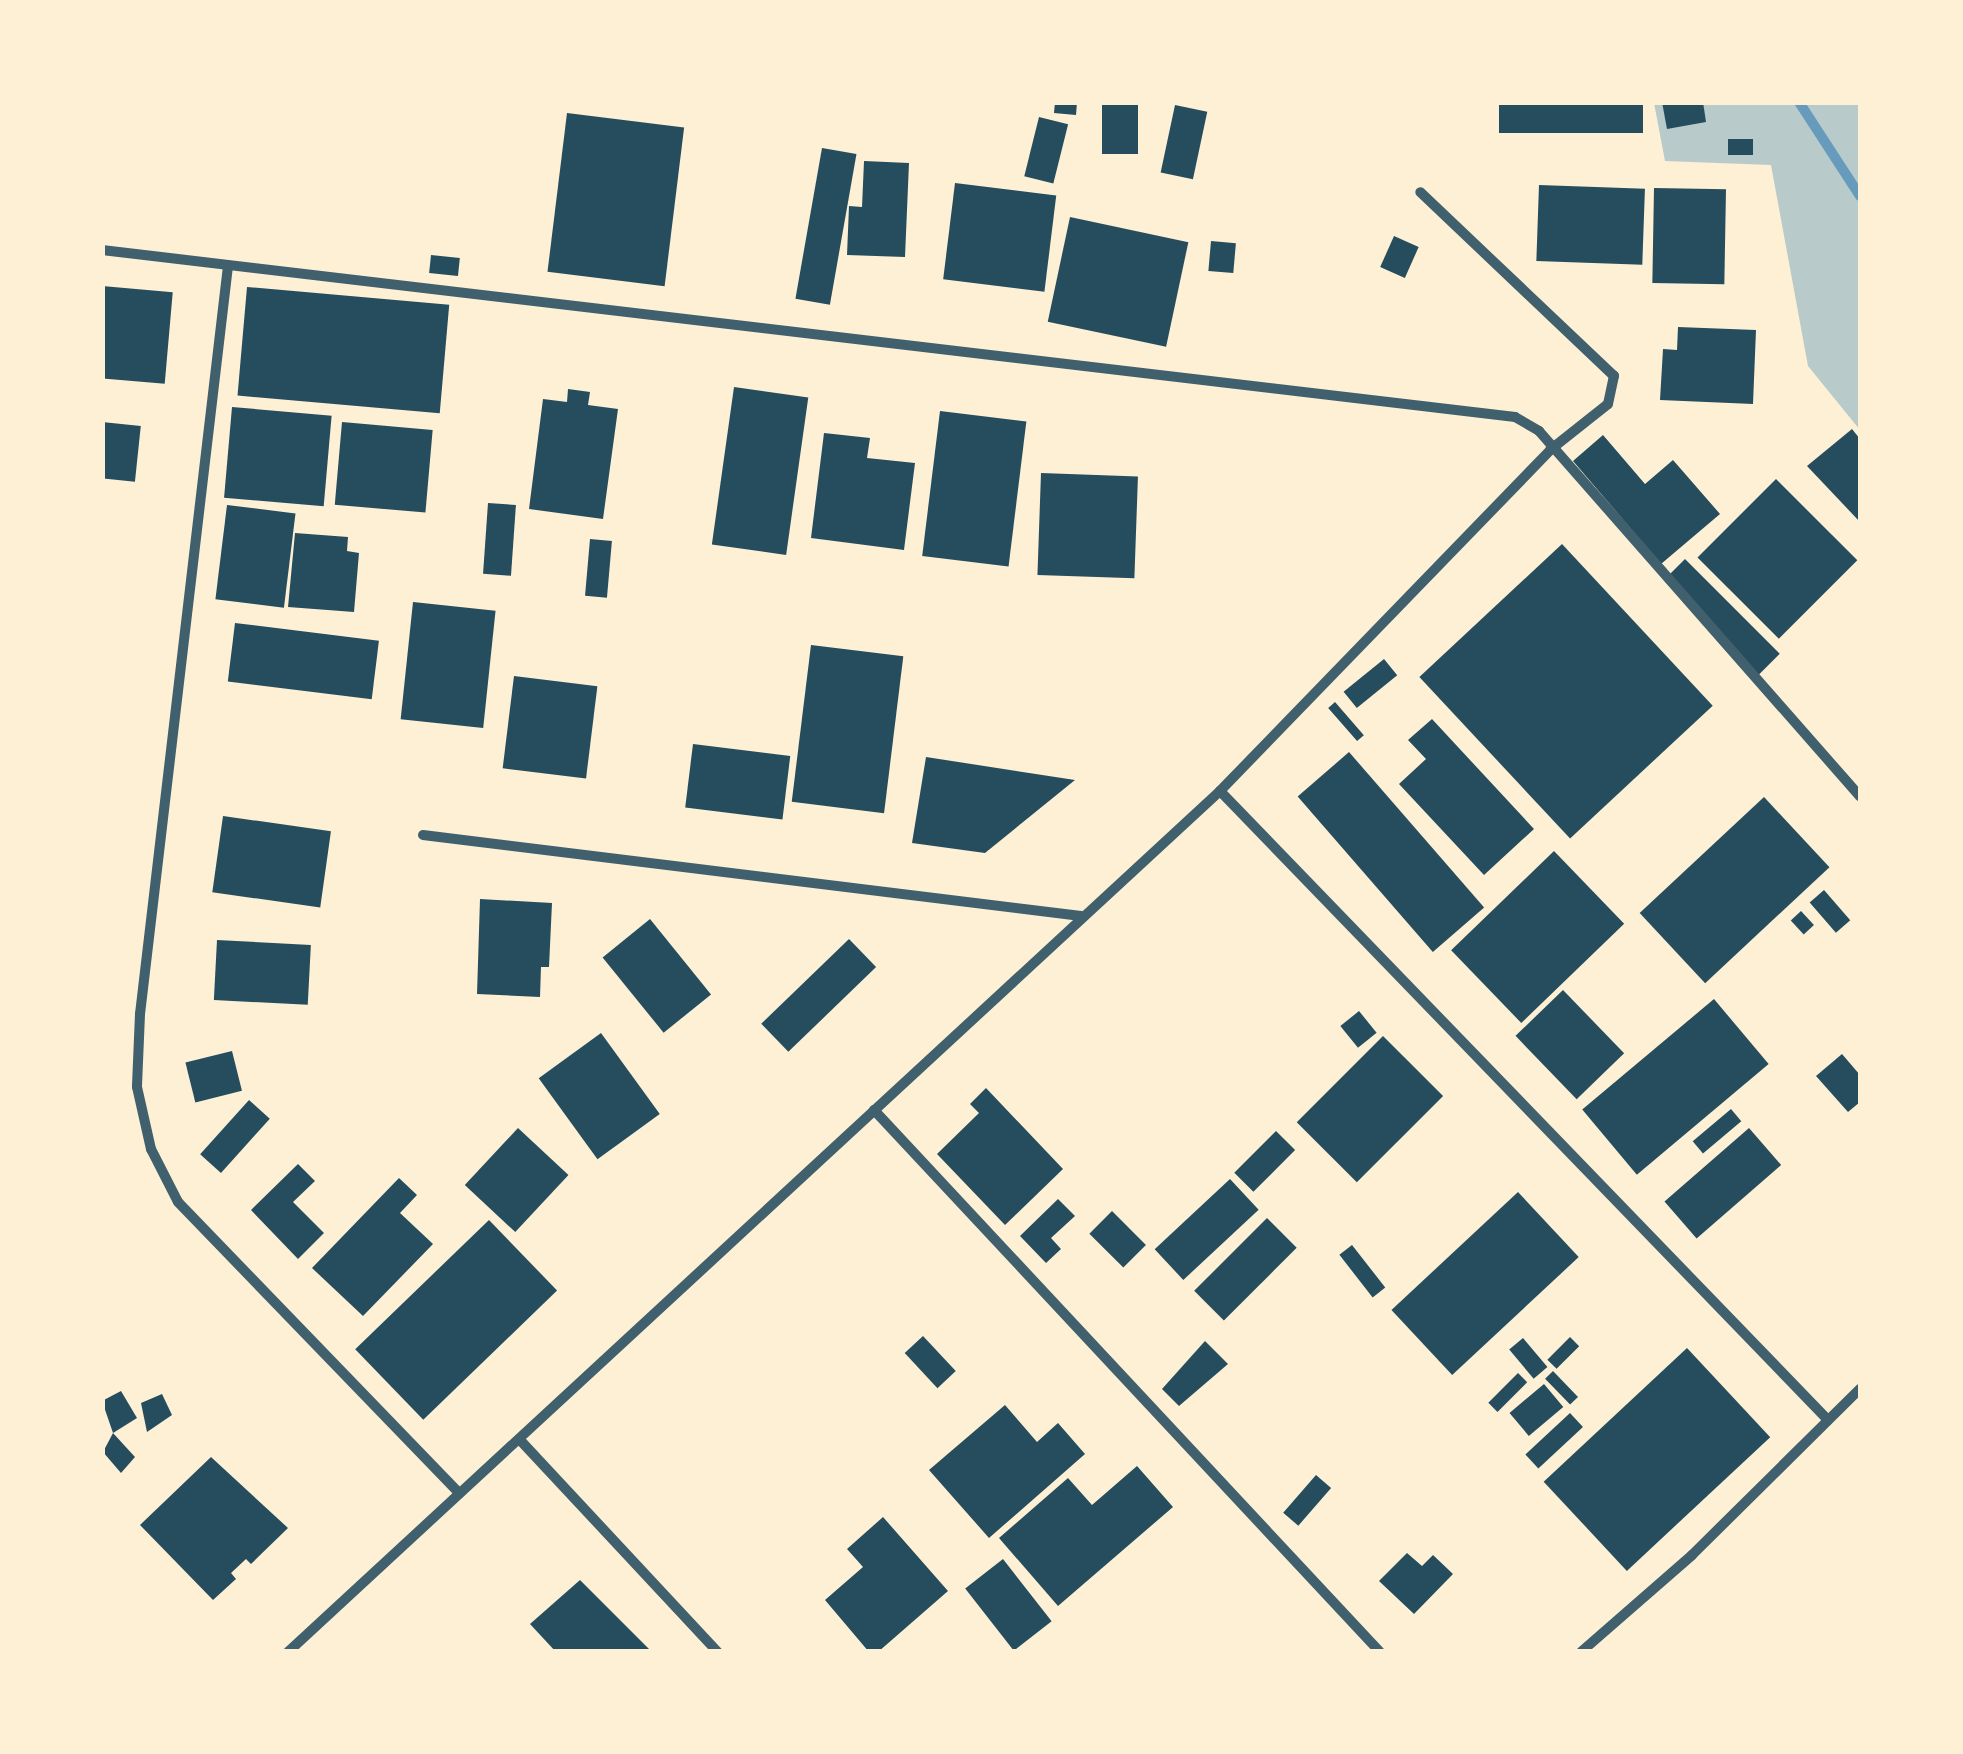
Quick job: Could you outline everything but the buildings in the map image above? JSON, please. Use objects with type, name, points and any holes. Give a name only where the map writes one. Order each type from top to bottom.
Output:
[{"type":"street","points":[[288,1652],[1220,791],[1550,450],[1608,404],[1614,376],[1420,192]]},
{"type":"street","points":[[102,250],[1487,410],[1539,431],[1550,450],[1860,796]]},
{"type":"street","points":[[228,266],[140,1014],[137,1087],[151,1149],[178,1202],[459,1493]]},
{"type":"street","points":[[1220,791],[1828,1419]]},
{"type":"street","points":[[423,835],[1081,916]]},
{"type":"street","points":[[874,1110],[1380,1652]]},
{"type":"street","points":[[1581,1652],[1692,1555],[1860,1390]]},
{"type":"street","points":[[520,1440],[718,1652]]},
{"type":"shaded area","points":[[1654,103],[1860,103],[1860,430],[1808,366],[1771,165],[1665,161]]},
{"type":"waterway","points":[[1799,102],[1860,196]]}]
